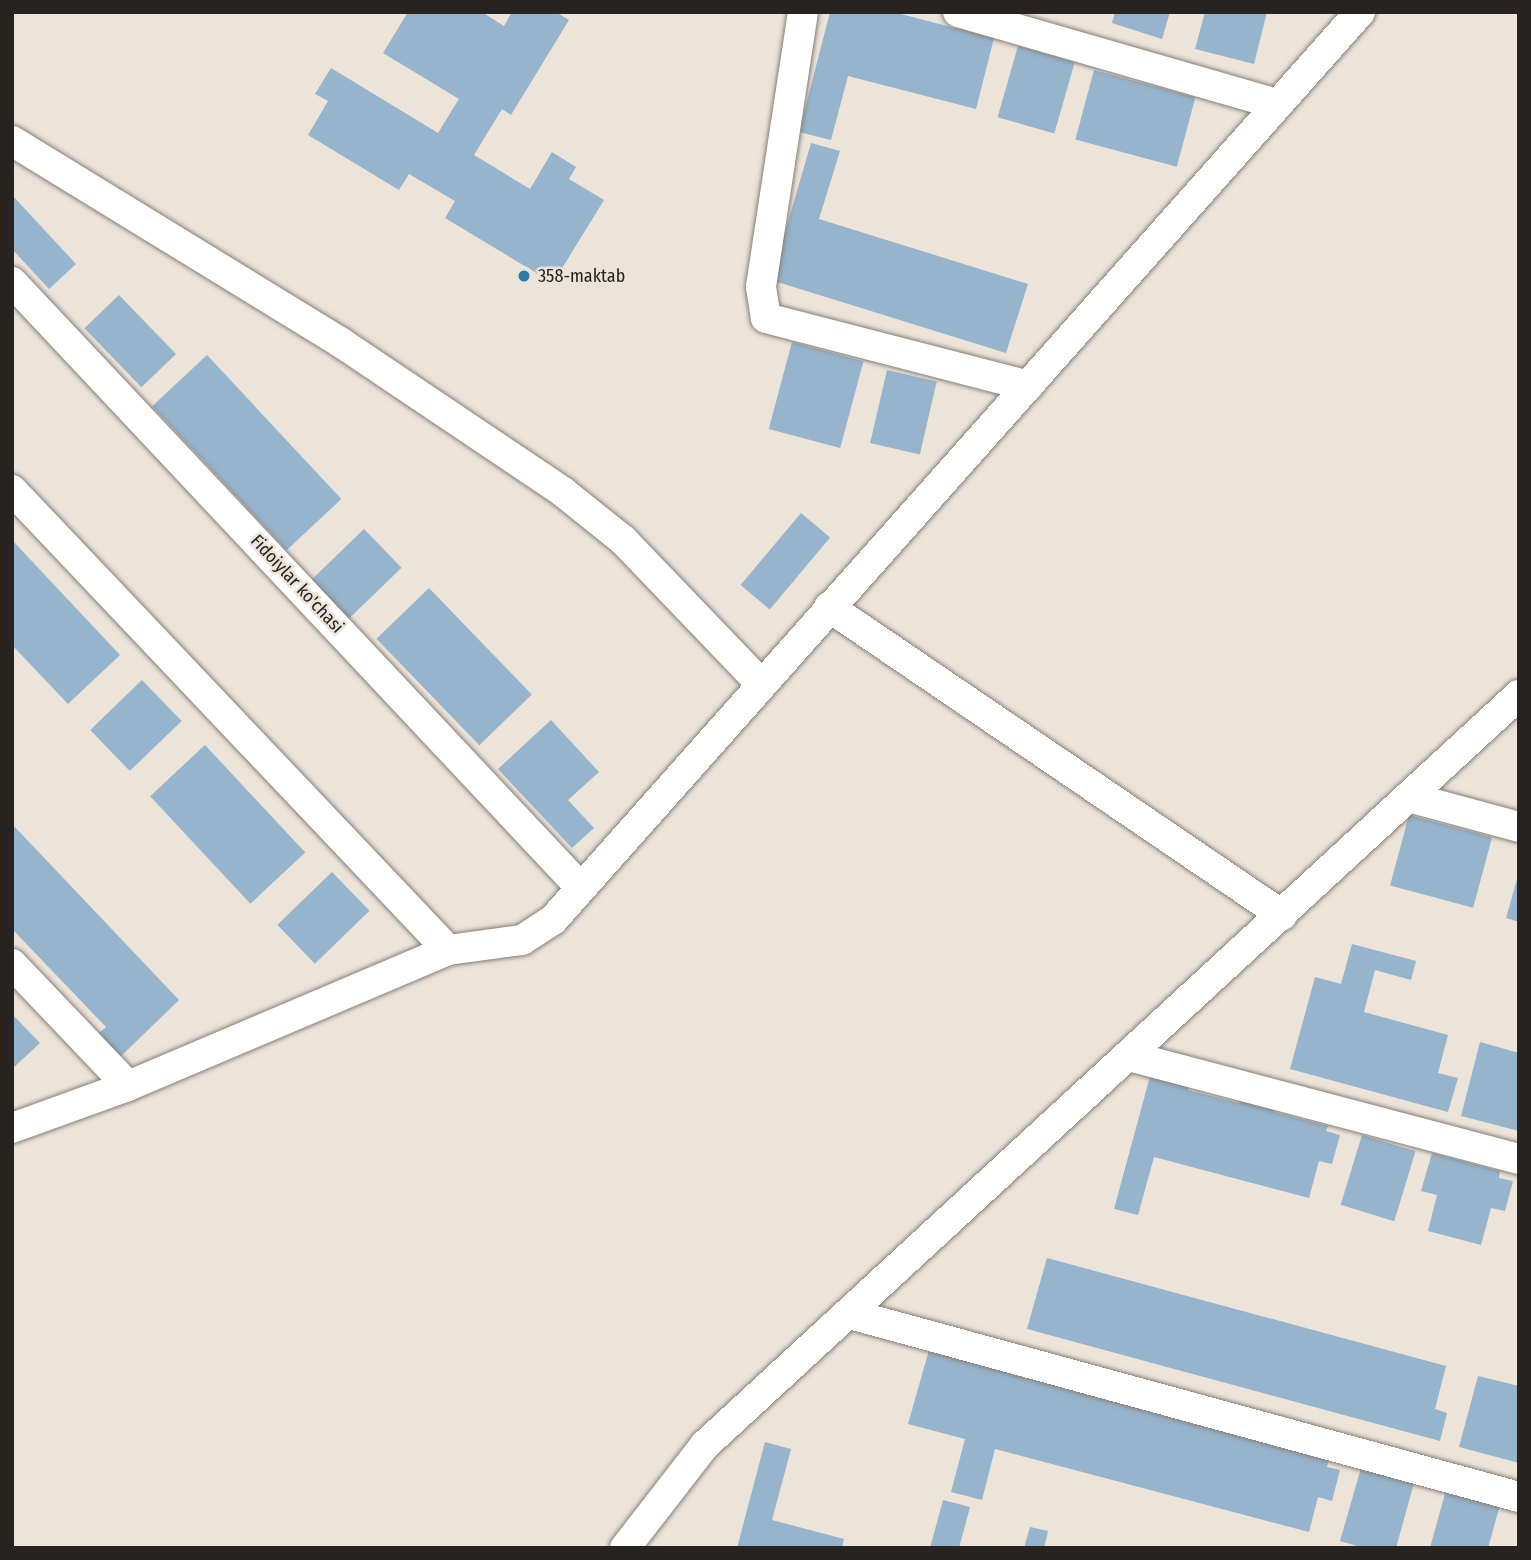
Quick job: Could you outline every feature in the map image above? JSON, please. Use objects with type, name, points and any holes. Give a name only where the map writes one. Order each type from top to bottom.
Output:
[{"type":"street","points":[[803,12],[761,287],[766,317],[1028,386]]},
{"type":"street","points":[[958,12],[1277,104]]},
{"type":"street","points":[[12,1128],[128,1086],[448,950],[522,940],[553,920],[1360,12]]},
{"type":"street","points":[[12,141],[340,342],[563,492],[623,540],[761,684]]},
{"type":"street","name":"Fidoiylar ko'chasi","points":[[12,282],[581,888]]},
{"type":"street","points":[[12,490],[448,950]]},
{"type":"street","points":[[829,607],[1282,915]]},
{"type":"street","points":[[625,1548],[705,1445],[1519,695]]},
{"type":"street","points":[[1408,797],[1519,827]]},
{"type":"street","points":[[12,964],[128,1086]]},
{"type":"street","points":[[1129,1056],[1519,1159]]},
{"type":"street","points":[[850,1314],[1519,1497]]},
{"type":"building","points":[[408,12],[482,12],[504,26],[512,12],[556,12],[569,20],[511,115],[502,109],[474,155],[530,189],[552,152],[576,167],[569,179],[604,200],[553,283],[445,218],[455,201],[409,174],[399,190],[308,135],[328,101],[315,94],[331,68],[438,133],[459,99],[383,53]]},
{"type":"building","points":[[830,12],[893,12],[994,38],[976,109],[848,76],[831,140],[799,132]]},
{"type":"building","points":[[1115,12],[1170,12],[1162,39],[1112,23]]},
{"type":"building","points":[[1205,12],[1267,12],[1254,64],[1195,49]]},
{"type":"building","points":[[1018,46],[1075,62],[1054,133],[998,117]]},
{"type":"building","points":[[1094,70],[1195,97],[1177,167],[1075,140]]},
{"type":"building","points":[[811,143],[840,151],[819,219],[1028,284],[1006,353],[771,280]]},
{"type":"building","points":[[12,195],[76,264],[49,289],[12,249]]},
{"type":"building","points":[[119,295],[176,354],[141,387],[84,328]]},
{"type":"building","points":[[792,342],[863,361],[840,448],[769,429]]},
{"type":"building","points":[[207,355],[341,499],[287,550],[152,406]]},
{"type":"building","points":[[887,370],[937,381],[920,455],[870,443]]},
{"type":"building","points":[[801,513],[830,537],[770,609],[741,585]]},
{"type":"building","points":[[364,529],[402,568],[348,619],[311,580]]},
{"type":"building","points":[[12,540],[120,655],[68,704],[12,645]]},
{"type":"building","points":[[429,588],[532,694],[479,745],[376,639]]},
{"type":"building","points":[[142,680],[182,721],[130,771],[90,730]]},
{"type":"building","points":[[551,720],[599,772],[568,800],[594,828],[572,848],[498,769]]},
{"type":"building","points":[[205,745],[305,853],[250,904],[150,796]]},
{"type":"building","points":[[1409,815],[1492,837],[1473,908],[1390,886]]},
{"type":"building","points":[[12,824],[179,1000],[117,1060],[95,1037],[106,1027],[12,929]]},
{"type":"building","points":[[332,872],[370,911],[315,964],[277,925]]},
{"type":"building","points":[[1519,876],[1519,922],[1506,918]]},
{"type":"building","points":[[1352,944],[1416,961],[1411,980],[1375,970],[1364,1012],[1448,1035],[1438,1073],[1458,1078],[1448,1112],[1290,1069],[1315,977],[1341,984]]},
{"type":"building","points":[[12,1014],[40,1043],[12,1069]]},
{"type":"building","points":[[1480,1042],[1519,1053],[1519,1131],[1461,1116]]},
{"type":"building","points":[[1152,1069],[1191,1080],[1188,1090],[1239,1103],[1242,1094],[1276,1103],[1274,1112],[1328,1126],[1326,1131],[1340,1135],[1332,1164],[1319,1161],[1309,1198],[1154,1157],[1138,1215],[1114,1209]]},
{"type":"building","points":[[1362,1135],[1416,1151],[1394,1221],[1341,1205]]},
{"type":"building","points":[[1432,1153],[1500,1171],[1499,1178],[1513,1181],[1505,1211],[1491,1208],[1481,1245],[1428,1231],[1437,1195],[1421,1191]]},
{"type":"building","points":[[1047,1258],[1446,1366],[1435,1409],[1447,1413],[1440,1441],[1027,1329]]},
{"type":"building","points":[[929,1350],[1329,1459],[1327,1467],[1340,1470],[1332,1501],[1318,1497],[1309,1532],[995,1449],[982,1500],[951,1492],[965,1439],[908,1424]]},
{"type":"building","points":[[1478,1376],[1519,1386],[1519,1463],[1459,1447]]},
{"type":"building","points":[[765,1442],[791,1449],[772,1520],[844,1539],[842,1548],[737,1548]]},
{"type":"building","points":[[1361,1468],[1414,1483],[1396,1548],[1364,1548],[1340,1541]]},
{"type":"building","points":[[1446,1490],[1500,1505],[1488,1548],[1430,1548]]},
{"type":"building","points":[[943,1500],[970,1507],[959,1548],[930,1548]]},
{"type":"building","points":[[1030,1527],[1048,1531],[1044,1548],[1024,1548]]},
{"type":"place","name":"358-maktab","points":[[524,276]]}]
